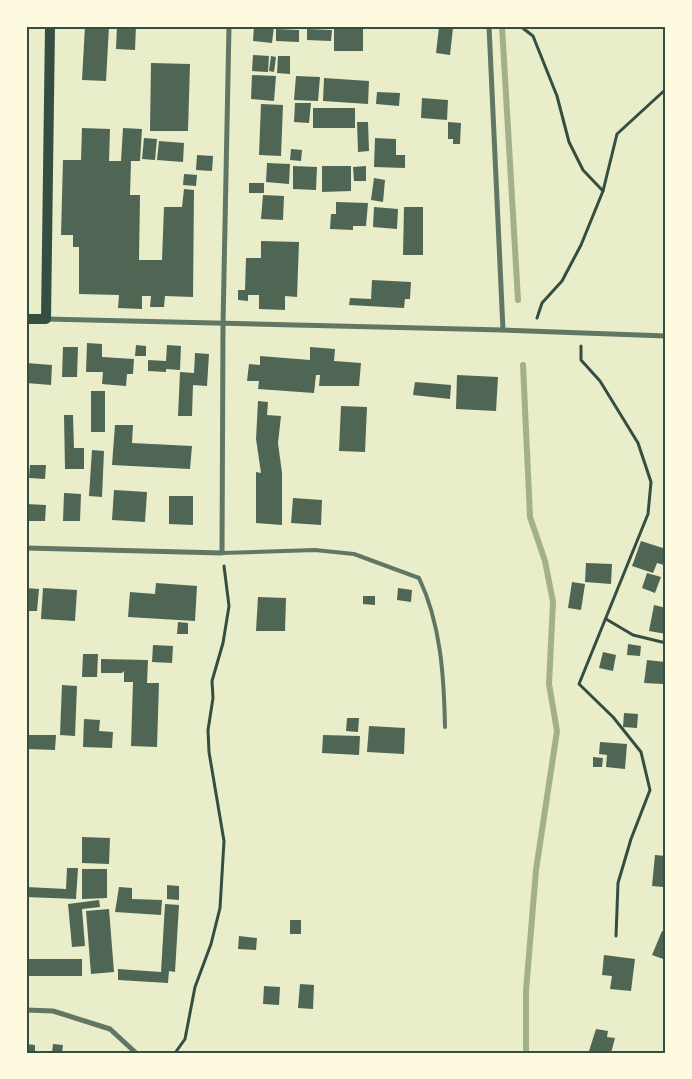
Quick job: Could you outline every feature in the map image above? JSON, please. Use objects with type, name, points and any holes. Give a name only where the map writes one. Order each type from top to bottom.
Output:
[{"type":"main road","points":[[26,319],[46,319],[50,26]]},
{"type":"street","points":[[26,548],[222,553],[222,325],[229,26]]},
{"type":"street","points":[[489,26],[503,330]]},
{"type":"street","points":[[46,319],[222,325],[503,330],[666,336]]},
{"type":"street","points":[[26,1010],[53,1011],[110,1029],[136,1053]]},
{"type":"lane","points":[[222,553],[315,550],[354,554],[419,578],[429,599],[444,673],[445,727]]},
{"type":"path","points":[[520,26],[533,36],[557,96],[572,149],[583,170],[603,191]]},
{"type":"path","points":[[533,331],[542,303],[562,281],[580,245],[603,191],[618,134],[666,89]]},
{"type":"path","points":[[580,333],[582,360],[600,381],[638,443],[651,482],[648,514],[579,684],[613,717],[641,752],[650,790],[631,838],[618,883],[616,936]]},
{"type":"path","points":[[175,1053],[185,1039],[195,987],[211,944],[220,908],[224,841],[209,752],[208,730],[213,698],[212,681],[223,643],[229,606],[222,553]]},
{"type":"path","points":[[606,619],[633,636],[666,643]]},
{"type":"building","points":[[85,26],[109,26],[106,81],[82,80]]},
{"type":"building","points":[[117,26],[136,26],[135,50],[116,49]]},
{"type":"building","points":[[254,26],[274,26],[272,43],[253,41]]},
{"type":"building","points":[[334,26],[363,26],[363,51],[334,51]]},
{"type":"building","points":[[439,27],[453,28],[450,55],[436,53]]},
{"type":"building","points":[[276,29],[299,30],[299,42],[276,41]]},
{"type":"building","points":[[307,29],[332,30],[331,41],[307,40]]},
{"type":"building","points":[[253,55],[269,56],[268,72],[252,71]]},
{"type":"building","points":[[271,56],[276,57],[274,72],[269,71]]},
{"type":"building","points":[[278,56],[290,56],[290,74],[277,73]]},
{"type":"building","points":[[151,63],[190,64],[188,131],[150,131]]},
{"type":"building","points":[[252,75],[276,76],[274,101],[251,99]]},
{"type":"building","points":[[296,76],[320,77],[318,101],[294,100]]},
{"type":"building","points":[[324,78],[369,81],[368,104],[323,101]]},
{"type":"building","points":[[377,92],[400,93],[399,106],[376,104]]},
{"type":"building","points":[[422,98],[448,100],[447,120],[421,118]]},
{"type":"building","points":[[295,103],[311,103],[309,123],[294,122]]},
{"type":"building","points":[[261,104],[283,105],[281,156],[259,155]]},
{"type":"building","points":[[313,108],[355,108],[355,128],[313,128]]},
{"type":"building","points":[[357,122],[368,122],[369,151],[358,152]]},
{"type":"building","points":[[448,122],[461,123],[460,144],[453,144],[453,139],[448,139]]},
{"type":"building","points":[[82,128],[110,129],[109,161],[121,161],[123,128],[142,129],[140,161],[131,161],[130,195],[140,195],[139,260],[162,260],[164,207],[182,207],[184,189],[194,190],[193,297],[165,296],[164,307],[150,307],[151,296],[142,296],[142,309],[118,308],[119,295],[79,294],[79,247],[73,247],[73,235],[61,235],[63,160],[81,160]]},
{"type":"building","points":[[144,138],[157,139],[155,160],[142,159]]},
{"type":"building","points":[[375,138],[396,139],[396,155],[405,155],[405,168],[374,167]]},
{"type":"building","points":[[159,141],[184,143],[183,162],[157,160]]},
{"type":"building","points":[[291,149],[302,150],[301,161],[290,160]]},
{"type":"building","points":[[197,155],[213,156],[212,171],[196,170]]},
{"type":"building","points":[[267,163],[290,164],[289,184],[266,182]]},
{"type":"building","points":[[293,166],[317,167],[316,190],[293,189]]},
{"type":"building","points":[[322,166],[351,166],[351,191],[322,192]]},
{"type":"building","points":[[366,166],[366,181],[354,181],[353,167]]},
{"type":"building","points":[[184,174],[197,175],[196,186],[183,185]]},
{"type":"building","points":[[374,178],[385,180],[383,202],[371,200]]},
{"type":"building","points":[[249,183],[264,183],[264,193],[249,193]]},
{"type":"building","points":[[263,195],[284,196],[283,220],[261,219]]},
{"type":"building","points":[[336,202],[368,203],[366,226],[353,226],[353,230],[330,229],[331,214],[336,214]]},
{"type":"building","points":[[374,207],[398,209],[397,229],[373,227]]},
{"type":"building","points":[[404,207],[423,207],[423,255],[403,255]]},
{"type":"building","points":[[261,241],[299,242],[297,297],[285,296],[285,310],[259,309],[259,295],[248,295],[248,301],[238,300],[238,290],[245,290],[246,258],[261,258]]},
{"type":"building","points":[[372,280],[411,282],[410,299],[405,299],[404,308],[349,305],[350,298],[371,299]]},
{"type":"building","points":[[87,343],[102,344],[102,357],[134,359],[133,374],[127,374],[126,386],[102,384],[103,372],[86,372]]},
{"type":"building","points":[[136,345],[146,346],[146,356],[135,356]]},
{"type":"building","points":[[167,345],[181,346],[180,370],[166,369],[166,372],[148,371],[148,360],[166,361]]},
{"type":"building","points":[[63,347],[78,347],[77,377],[62,377]]},
{"type":"building","points":[[310,347],[335,349],[334,361],[361,363],[359,386],[319,386],[320,375],[316,375],[314,393],[258,389],[259,381],[247,381],[249,364],[260,365],[260,356],[310,360]]},
{"type":"building","points":[[195,353],[209,354],[207,386],[193,385],[192,416],[178,416],[180,372],[194,373]]},
{"type":"building","points":[[26,363],[52,365],[51,385],[26,383]]},
{"type":"building","points":[[457,375],[498,377],[496,411],[456,409]]},
{"type":"building","points":[[415,382],[451,385],[450,399],[413,395]]},
{"type":"building","points":[[91,391],[105,391],[105,432],[91,432]]},
{"type":"building","points":[[258,401],[268,402],[267,415],[281,416],[278,443],[282,473],[282,525],[256,523],[256,472],[261,473],[256,439]]},
{"type":"building","points":[[341,406],[367,407],[365,452],[339,451]]},
{"type":"building","points":[[64,415],[73,415],[74,448],[84,448],[84,469],[65,469]]},
{"type":"building","points":[[115,425],[133,425],[132,443],[192,446],[190,469],[112,465]]},
{"type":"building","points":[[92,450],[104,451],[102,497],[89,496]]},
{"type":"building","points":[[30,465],[46,465],[45,479],[29,478]]},
{"type":"building","points":[[114,490],[147,492],[145,522],[112,520]]},
{"type":"building","points":[[64,493],[81,494],[80,521],[63,521]]},
{"type":"building","points":[[169,496],[193,496],[193,525],[169,524]]},
{"type":"building","points":[[293,498],[322,500],[321,525],[291,523]]},
{"type":"building","points":[[26,504],[46,505],[45,521],[26,521]]},
{"type":"building","points":[[641,541],[666,549],[664,565],[657,563],[653,573],[632,566]]},
{"type":"building","points":[[586,563],[612,564],[611,584],[585,582]]},
{"type":"building","points":[[647,573],[661,577],[655,593],[642,588]]},
{"type":"building","points":[[572,582],[585,584],[581,610],[568,608]]},
{"type":"building","points":[[156,583],[197,586],[195,621],[128,617],[130,592],[155,594]]},
{"type":"building","points":[[26,588],[39,589],[37,611],[26,611]]},
{"type":"building","points":[[43,588],[77,590],[75,621],[41,619]]},
{"type":"building","points":[[398,588],[412,590],[411,602],[397,600]]},
{"type":"building","points":[[363,596],[375,596],[375,605],[363,604]]},
{"type":"building","points":[[258,597],[286,598],[285,631],[256,631]]},
{"type":"building","points":[[654,605],[666,608],[666,634],[649,631]]},
{"type":"building","points":[[178,622],[188,623],[188,634],[177,634]]},
{"type":"building","points":[[628,644],[641,646],[640,656],[627,655]]},
{"type":"building","points":[[153,645],[173,646],[172,663],[152,662]]},
{"type":"building","points":[[603,652],[616,655],[613,671],[599,668]]},
{"type":"building","points":[[83,654],[98,654],[97,677],[82,677]]},
{"type":"building","points":[[101,659],[148,660],[147,683],[159,683],[157,747],[131,746],[133,682],[124,682],[124,671],[122,673],[101,673]]},
{"type":"building","points":[[647,660],[665,662],[663,684],[644,683]]},
{"type":"building","points":[[62,685],[77,686],[75,736],[60,735]]},
{"type":"building","points":[[624,713],[638,714],[637,728],[623,727]]},
{"type":"building","points":[[347,718],[359,718],[358,732],[346,731]]},
{"type":"building","points":[[84,719],[100,720],[99,731],[113,732],[112,748],[83,747]]},
{"type":"building","points":[[369,726],[405,728],[404,754],[367,752]]},
{"type":"building","points":[[26,735],[56,735],[55,750],[26,749]]},
{"type":"building","points":[[323,735],[360,736],[359,755],[322,753]]},
{"type":"building","points":[[600,742],[627,744],[625,769],[606,767],[607,755],[599,754]]},
{"type":"building","points":[[593,757],[603,758],[602,767],[593,767]]},
{"type":"building","points":[[82,837],[110,838],[109,864],[82,863]]},
{"type":"building","points":[[655,855],[666,856],[663,887],[652,886]]},
{"type":"building","points":[[67,868],[78,868],[76,899],[26,897],[26,887],[66,889]]},
{"type":"building","points":[[82,869],[107,869],[107,898],[82,899]]},
{"type":"building","points":[[167,885],[179,886],[179,900],[167,899]]},
{"type":"building","points":[[119,887],[132,888],[132,899],[162,900],[161,915],[115,912]]},
{"type":"building","points":[[99,900],[100,907],[82,909],[85,946],[72,947],[68,904]]},
{"type":"building","points":[[165,904],[179,905],[175,972],[169,971],[168,983],[118,980],[118,969],[161,972]]},
{"type":"building","points":[[109,909],[114,972],[91,974],[86,911]]},
{"type":"building","points":[[290,920],[301,920],[301,934],[290,934]]},
{"type":"building","points":[[662,931],[666,932],[666,960],[652,955]]},
{"type":"building","points":[[239,936],[257,938],[256,950],[238,949]]},
{"type":"building","points":[[604,955],[635,959],[631,991],[610,989],[612,976],[602,975]]},
{"type":"building","points":[[26,959],[82,959],[82,976],[26,976]]},
{"type":"building","points":[[300,984],[314,985],[313,1009],[298,1008]]},
{"type":"building","points":[[264,986],[280,987],[279,1005],[263,1004]]},
{"type":"building","points":[[596,1029],[608,1031],[607,1037],[615,1038],[611,1053],[589,1051]]},
{"type":"building","points":[[26,1044],[35,1045],[35,1053],[26,1053]]},
{"type":"building","points":[[53,1044],[63,1045],[62,1053],[52,1053]]},
{"type":"waterway","points":[[502,26],[518,300]]},
{"type":"waterway","points":[[523,365],[530,517],[545,561],[553,602],[549,684],[557,731],[536,870],[526,991],[526,1053]]}]
